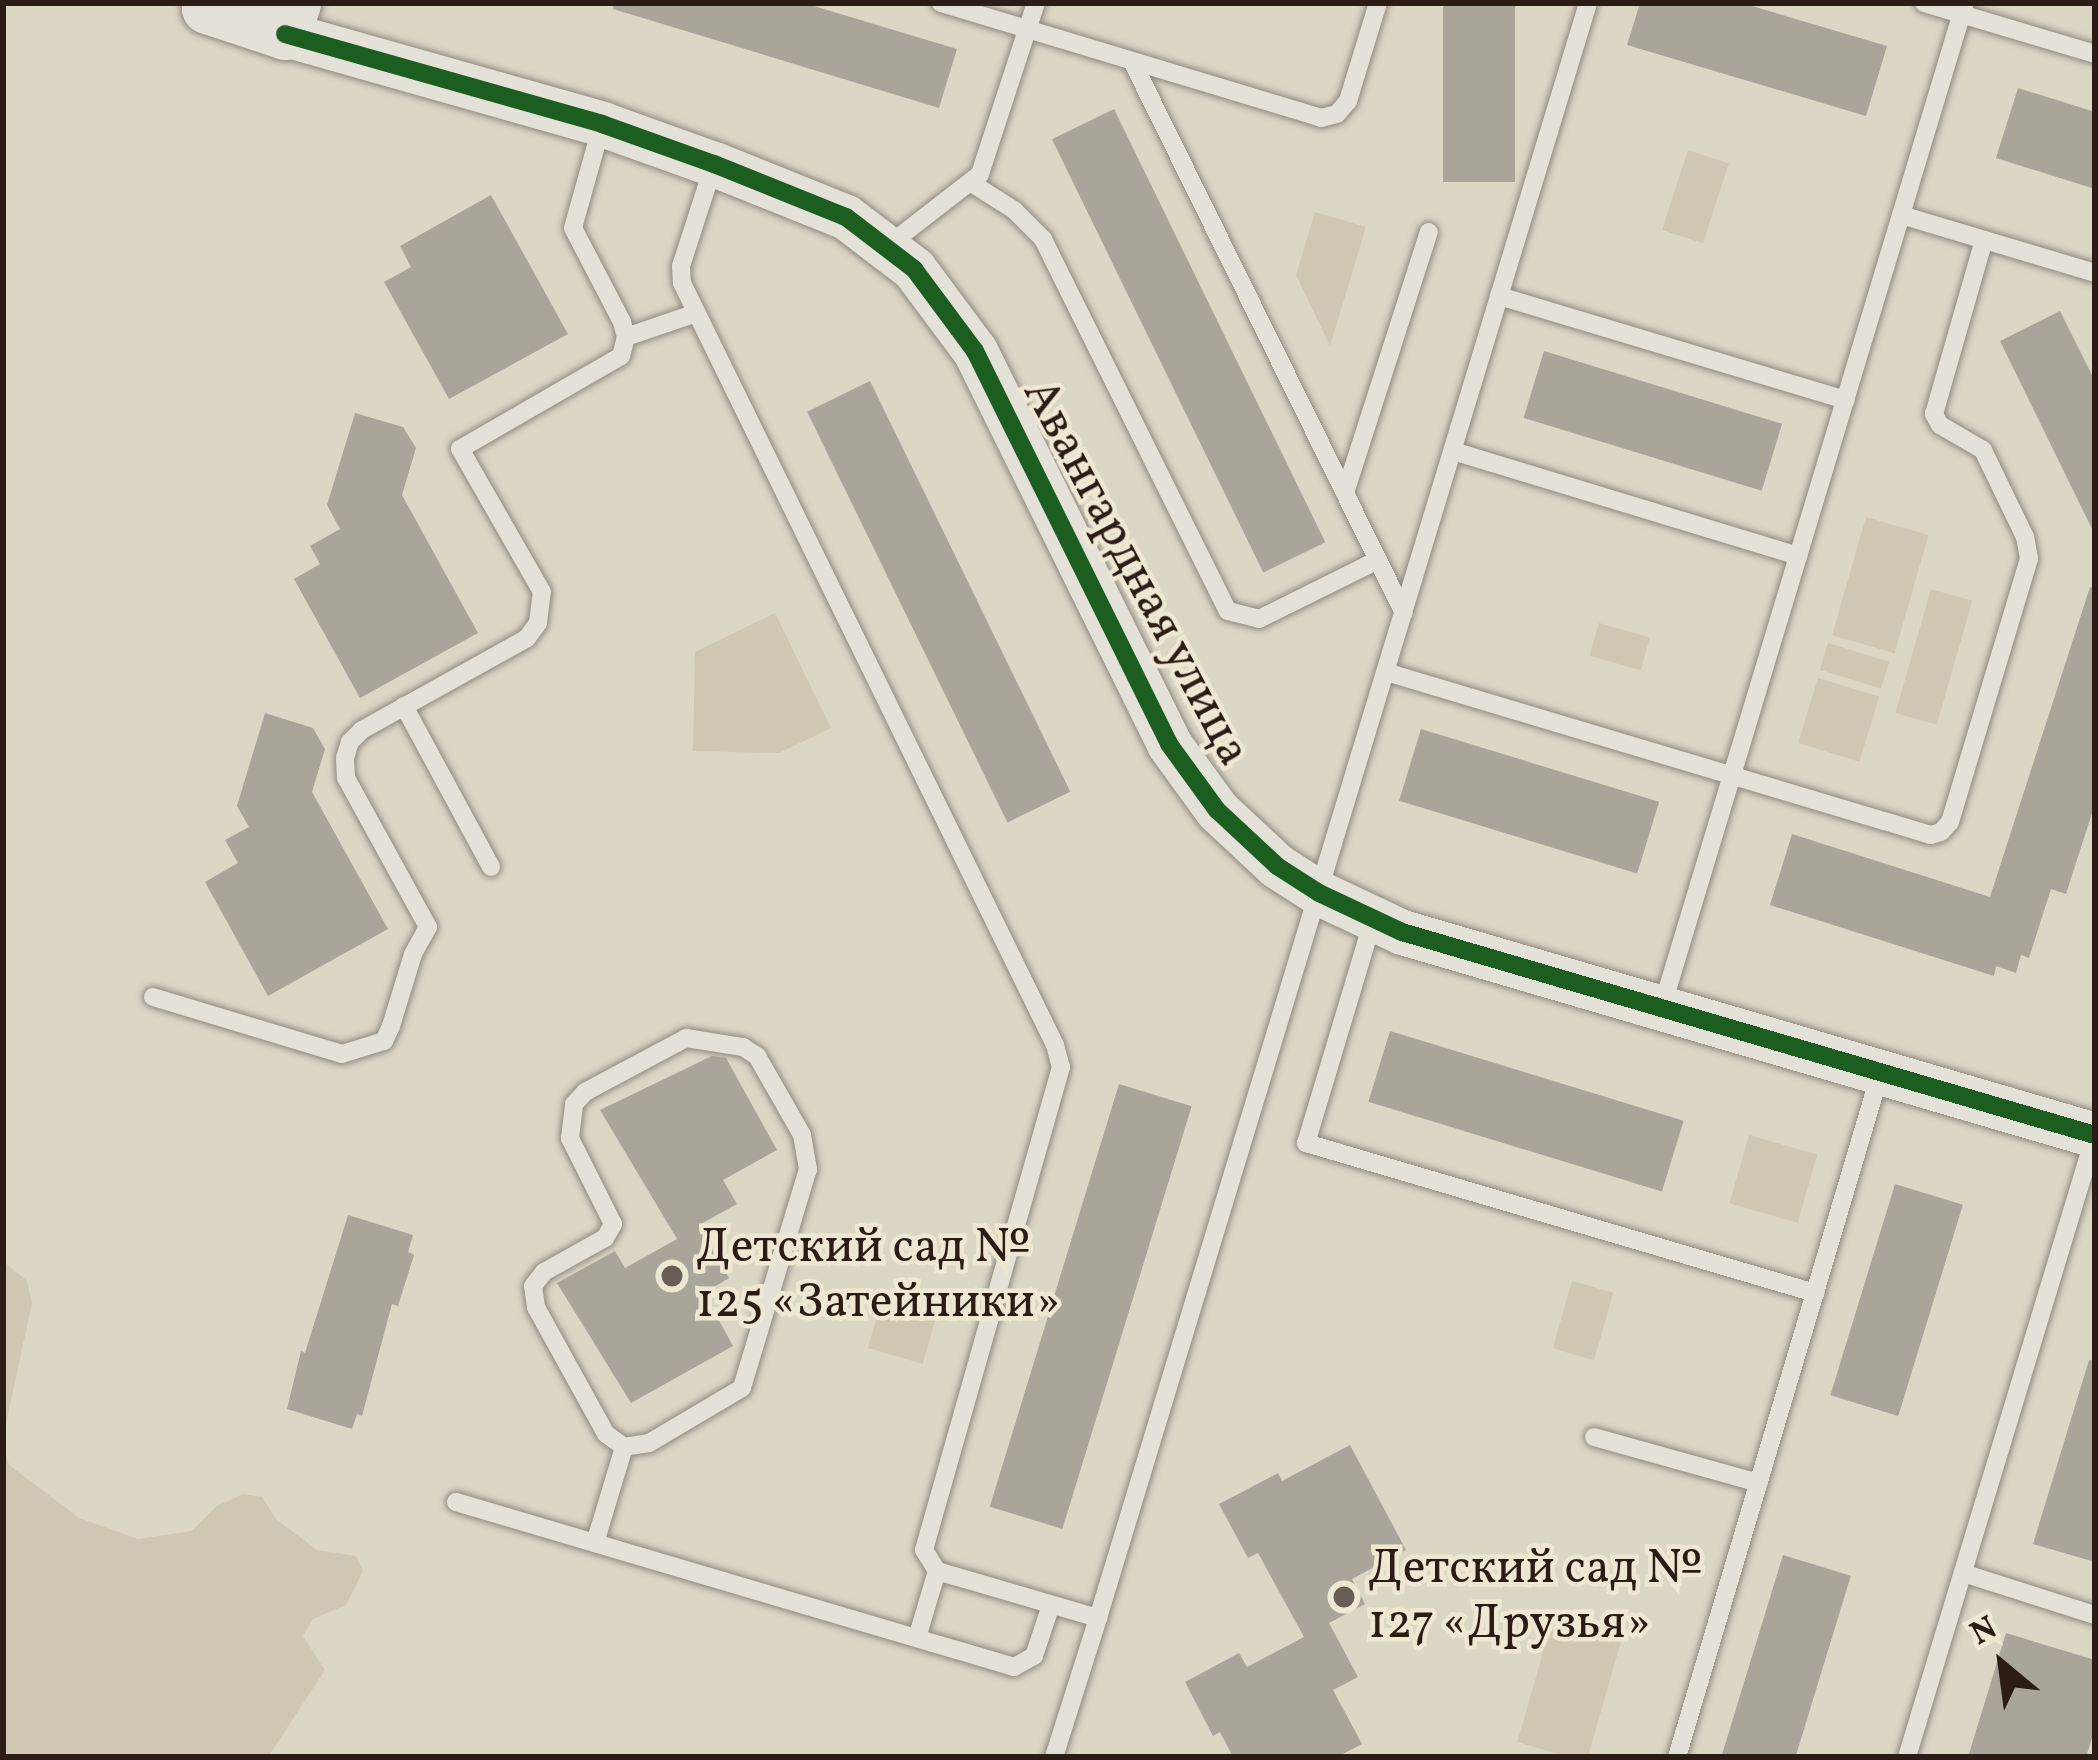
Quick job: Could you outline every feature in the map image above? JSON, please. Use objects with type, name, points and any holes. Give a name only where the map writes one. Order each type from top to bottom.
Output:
[{"type":"main road","points":[[202,5],[290,19]]},
{"type":"street","name":"Авангардная улица","points":[[290,19],[714,164],[846,217],[914,269],[975,351],[1169,744],[1217,810],[1277,866],[1319,893],[1373,920],[2095,1135]]},
{"type":"lane","points":[[941,3],[1329,117],[1348,101],[1378,3]]},
{"type":"lane","points":[[886,247],[973,184],[986,162],[1036,3]]},
{"type":"lane","points":[[1054,1757],[1588,3]]},
{"type":"lane","points":[[1924,3],[1964,9],[2095,55]]},
{"type":"lane","points":[[1662,1007],[1964,9]]},
{"type":"lane","points":[[1132,61],[1404,613]]},
{"type":"lane","points":[[602,124],[572,228],[626,337]]},
{"type":"lane","points":[[714,164],[681,266],[696,313],[1059,1056],[1059,1086],[924,1540],[926,1557],[937,1570],[1098,1618]]},
{"type":"lane","points":[[973,184],[1014,210],[1043,239],[1228,611],[1259,619],[1378,560]]},
{"type":"lane","points":[[1901,215],[2095,273]]},
{"type":"lane","points":[[1345,493],[1430,232]]},
{"type":"lane","points":[[1386,671],[1930,835],[1950,822],[2029,559],[2025,537],[1984,450],[1967,436],[1947,430],[1934,414],[1984,240]]},
{"type":"lane","points":[[1499,296],[1846,400]]},
{"type":"lane","points":[[153,997],[342,1054],[384,1040],[412,954],[428,927],[346,778],[350,742],[362,730],[527,638],[543,608],[542,592],[460,449],[612,365],[626,337],[696,313]]},
{"type":"lane","points":[[1453,451],[1798,556]]},
{"type":"lane","points":[[404,706],[491,867]]},
{"type":"lane","points":[[1373,920],[1306,1143],[1815,1293]]},
{"type":"lane","points":[[694,1038],[743,1047],[763,1065],[809,1157],[758,1341],[745,1384],[734,1396],[649,1443],[623,1447],[606,1434],[532,1296],[536,1279],[604,1238],[613,1224],[570,1138],[569,1114],[585,1092],[676,1042],[694,1038]]},
{"type":"lane","points":[[1677,1757],[1882,1069]]},
{"type":"lane","points":[[1907,1757],[2095,1135]]},
{"type":"lane","points":[[1594,1437],[1759,1483]]},
{"type":"lane","points":[[595,1543],[623,1447]]},
{"type":"lane","points":[[456,1502],[1021,1666],[1034,1656],[1051,1605]]},
{"type":"lane","points":[[916,1638],[937,1570]]},
{"type":"lane","points":[[1963,1573],[2095,1615]]},
{"type":"shaded area","points":[[1688,150],[1729,163],[1703,243],[1662,230]]},
{"type":"shaded area","points":[[1315,212],[1366,227],[1330,346],[1296,275]]},
{"type":"shaded area","points":[[1866,517],[1928,535],[1895,653],[1832,635]]},
{"type":"shaded area","points":[[1931,589],[1972,601],[1937,725],[1895,713]]},
{"type":"shaded area","points":[[775,613],[831,728],[779,753],[693,751],[695,652]]},
{"type":"shaded area","points":[[1599,623],[1650,638],[1641,670],[1590,656]]},
{"type":"shaded area","points":[[1828,643],[1889,662],[1881,688],[1820,670]]},
{"type":"shaded area","points":[[1818,678],[1879,697],[1859,762],[1798,743]]},
{"type":"shaded area","points":[[1749,1135],[1817,1155],[1798,1223],[1729,1203]]},
{"type":"shaded area","points":[[3,1261],[27,1281],[32,1303],[3,1437]]},
{"type":"shaded area","points":[[1572,1281],[1613,1293],[1594,1360],[1553,1348]]},
{"type":"shaded area","points":[[882,1299],[937,1315],[923,1364],[868,1348]]},
{"type":"shaded area","points":[[3,1446],[9,1465],[79,1518],[138,1539],[192,1531],[217,1506],[243,1494],[262,1497],[276,1519],[317,1550],[356,1556],[363,1571],[346,1605],[313,1619],[303,1636],[325,1670],[268,1757],[3,1757]]},
{"type":"shaded area","points":[[1552,1621],[1621,1641],[1588,1757],[1569,1757],[1517,1742]]},
{"type":"building","points":[[614,3],[804,3],[957,49],[939,108],[613,9]]},
{"type":"building","points":[[1443,3],[1515,3],[1515,182],[1443,182]]},
{"type":"building","points":[[1640,3],[1742,3],[1887,46],[1866,116],[1627,45]]},
{"type":"building","points":[[2018,88],[2095,112],[2095,189],[1996,158]]},
{"type":"building","points":[[1114,109],[1325,542],[1263,572],[1052,139]]},
{"type":"building","points":[[491,195],[568,334],[449,399],[384,282],[411,267],[400,246]]},
{"type":"building","points":[[2060,311],[2095,381],[2095,535],[2000,341]]},
{"type":"building","points":[[1544,351],[1782,424],[1762,491],[1524,418]]},
{"type":"building","points":[[870,381],[1070,792],[1007,822],[807,412]]},
{"type":"building","points":[[355,413],[403,427],[416,448],[402,495],[478,633],[360,698],[294,579],[320,564],[310,546],[340,529],[327,505]]},
{"type":"building","points":[[2090,587],[2095,588],[2095,804],[2066,894],[2051,889],[2029,958],[2021,955],[2016,973],[1996,966],[1994,976],[1770,905],[1792,834],[1990,897]]},
{"type":"building","points":[[265,713],[313,728],[325,749],[312,792],[388,929],[268,996],[205,882],[238,863],[225,840],[249,827],[237,806]]},
{"type":"building","points":[[1421,729],[1659,802],[1637,874],[1399,801]]},
{"type":"building","points":[[1390,1031],[1684,1121],[1662,1192],[1368,1102]]},
{"type":"building","points":[[712,1056],[726,1058],[777,1150],[723,1180],[737,1204],[699,1225],[729,1278],[704,1293],[733,1346],[631,1403],[557,1283],[615,1251],[625,1268],[677,1239],[600,1110]]},
{"type":"building","points":[[1119,1084],[1192,1106],[1062,1529],[990,1507]]},
{"type":"building","points":[[1895,1184],[1963,1205],[1898,1416],[1830,1395]]},
{"type":"building","points":[[348,1215],[413,1235],[408,1252],[414,1255],[398,1306],[392,1304],[362,1416],[357,1414],[352,1429],[287,1409],[301,1351],[305,1353]]},
{"type":"building","points":[[2089,1360],[2095,1361],[2095,1562],[2033,1544]]},
{"type":"building","points":[[1350,1445],[1406,1550],[1352,1579],[1365,1604],[1329,1623],[1358,1677],[1333,1690],[1362,1744],[1337,1757],[1233,1757],[1220,1732],[1213,1736],[1185,1682],[1239,1653],[1247,1667],[1304,1637],[1258,1553],[1248,1558],[1219,1504],[1278,1473],[1282,1481]]},
{"type":"building","points":[[1783,1555],[1851,1576],[1795,1757],[1721,1757]]},
{"type":"building","points":[[2006,1633],[2095,1660],[2095,1728],[2086,1757],[1968,1757]]},
{"type":"cycle path","points":[[285,34],[602,124],[714,164],[846,217],[914,269],[975,351],[1169,744],[1217,810],[1277,866],[1319,893],[1402,932],[2095,1135]]},
{"type":"place","name":"Детский сад № 125 «Затейники»","points":[[672,1276]]},
{"type":"place","name":"Детский сад № 127 «Друзья»","points":[[1344,1597]]}]
